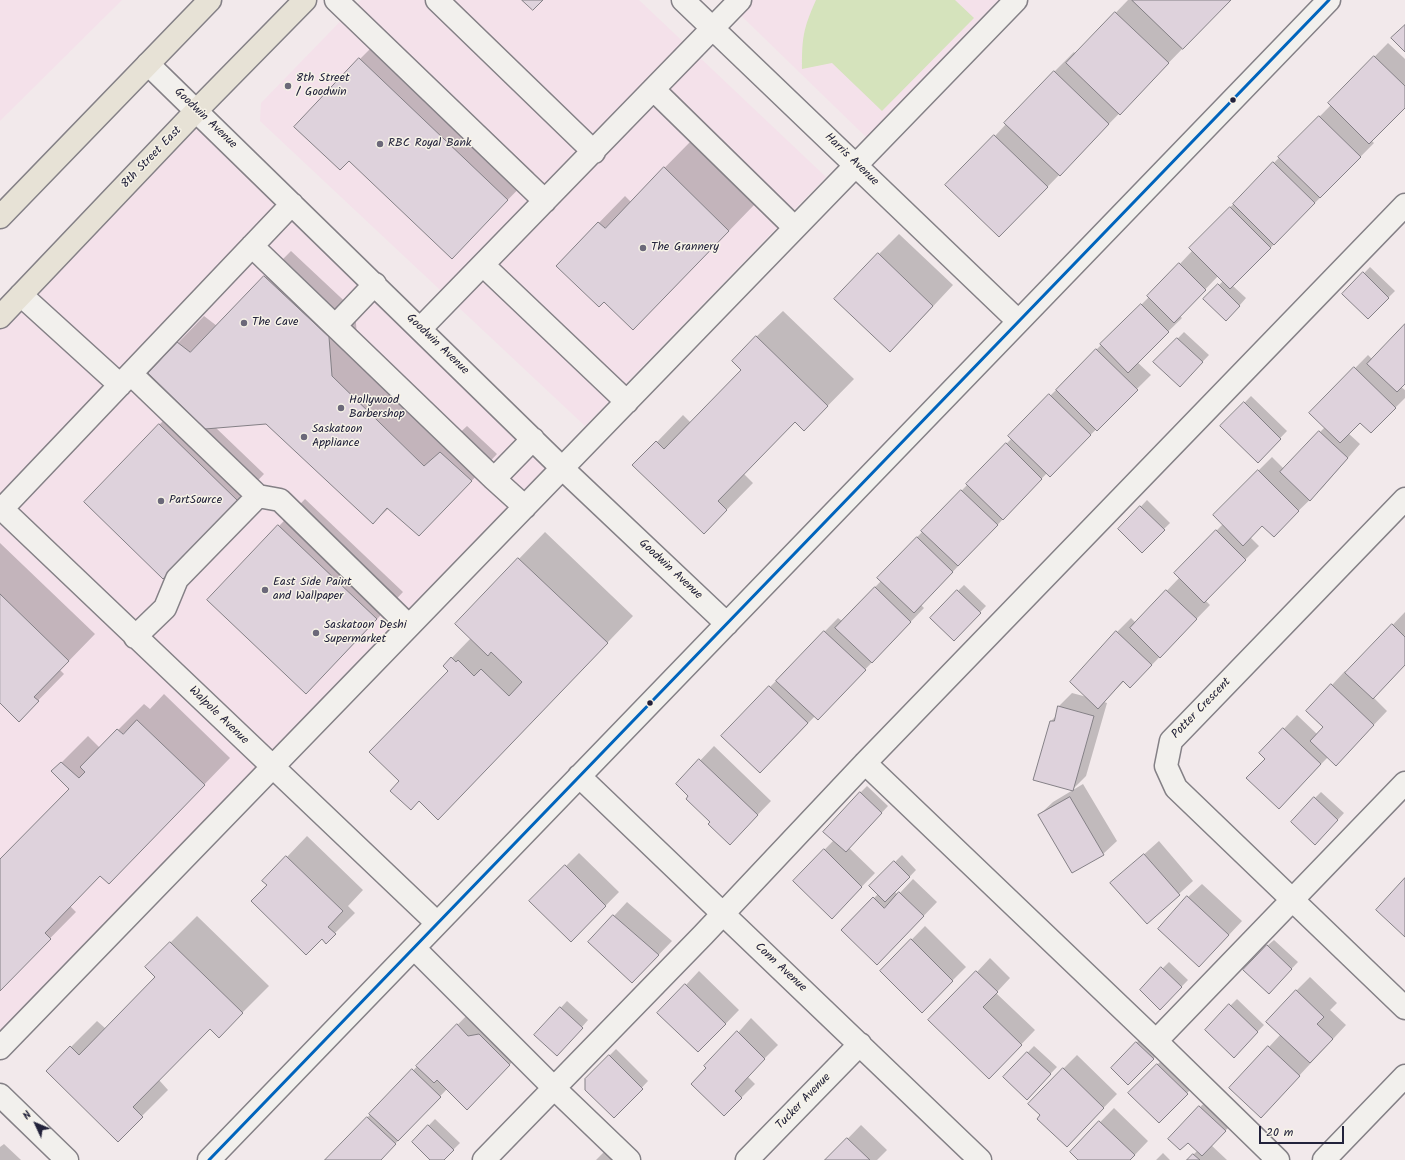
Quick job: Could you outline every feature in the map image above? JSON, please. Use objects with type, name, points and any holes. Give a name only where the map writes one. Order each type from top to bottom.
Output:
[{"type":"main road","points":[[0,217],[210,0]]},
{"type":"main road","name":"8th Street East","points":[[0,317],[196,111],[306,0]]},
{"type":"street","points":[[336,0],[545,202]]},
{"type":"street","points":[[437,0],[594,152]]},
{"type":"street","name":"Harris Avenue","points":[[683,0],[1018,321]]},
{"type":"street","points":[[421,328],[594,152],[740,0]]},
{"type":"street","points":[[0,1048],[627,402],[794,227],[1016,0]]},
{"type":"street","points":[[209,1160],[727,624],[1325,1]]},
{"type":"street","name":"Goodwin Avenue","points":[[148,64],[421,328],[562,468],[727,624]]},
{"type":"street","points":[[654,90],[794,227]]},
{"type":"street","points":[[1,508],[126,380],[292,204]]},
{"type":"street","points":[[484,1160],[723,914],[865,763],[1405,205]]},
{"type":"street","points":[[252,246],[525,507]]},
{"type":"street","points":[[483,265],[627,402]]},
{"type":"street","points":[[335,326],[375,284]]},
{"type":"street","points":[[21,295],[126,380],[258,496],[280,500],[409,626]]},
{"type":"street","points":[[494,479],[533,439]]},
{"type":"street","points":[[136,637],[166,608],[178,579],[258,496]]},
{"type":"street","name":"Potter Crescent","points":[[1405,499],[1171,741],[1166,766],[1176,788],[1293,898],[1405,1008]]},
{"type":"street","name":"Walpole Avenue","points":[[1,508],[272,768],[438,923]]},
{"type":"street","points":[[865,763],[1156,1041],[1278,1160]]},
{"type":"street","name":"Conn Avenue","points":[[579,776],[980,1160]]},
{"type":"street","points":[[1156,1041],[1405,783]]},
{"type":"street","points":[[414,948],[554,1088],[629,1160]]},
{"type":"street","name":"Tucker Avenue","points":[[747,1160],[860,1044]]},
{"type":"street","points":[[1324,1160],[1405,1076]]},
{"type":"street","points":[[0,1095],[67,1160]]},
{"type":"shaded area","points":[[0,0],[122,0],[0,121]]},
{"type":"shaded area","points":[[361,0],[639,0],[826,177],[585,426],[260,121],[261,103]]},
{"type":"shaded area","points":[[725,0],[1004,0],[867,138]]},
{"type":"shaded area","points":[[196,111],[562,468],[0,1048],[0,317]]},
{"type":"green space","points":[[816,0],[955,0],[974,18],[882,111],[832,63],[802,69],[804,34],[808,19]]},
{"type":"building","points":[[522,0],[543,0],[533,10]]},
{"type":"building","points":[[1132,0],[1231,0],[1183,49]]},
{"type":"building","points":[[1115,12],[1169,63],[1120,115],[1066,63]]},
{"type":"building","points":[[1405,25],[1405,52],[1391,38]]},
{"type":"building","points":[[1374,56],[1405,86],[1405,108],[1369,144],[1328,103]]},
{"type":"building","name":"RBC Royal Bank","points":[[359,58],[508,200],[452,259],[349,161],[340,170],[294,127]]},
{"type":"building","points":[[1054,71],[1109,124],[1060,176],[1004,123]]},
{"type":"building","points":[[1319,116],[1361,157],[1320,198],[1278,157]]},
{"type":"building","points":[[994,135],[1048,187],[999,237],[945,185]]},
{"type":"building","points":[[1273,162],[1315,203],[1274,245],[1233,204]]},
{"type":"building","name":"The Grannery","points":[[664,167],[729,231],[633,330],[604,302],[599,307],[556,266],[598,222],[605,228]]},
{"type":"building","points":[[1230,207],[1271,248],[1230,289],[1189,248]]},
{"type":"building","points":[[878,253],[933,306],[890,352],[834,299]]},
{"type":"building","points":[[1179,263],[1206,290],[1174,323],[1147,296]]},
{"type":"building","points":[[1363,272],[1389,298],[1368,319],[1342,294]]},
{"type":"building","points":[[264,276],[329,337],[332,376],[424,466],[440,452],[472,481],[419,536],[387,508],[373,524],[266,424],[205,429],[148,373],[177,342],[190,352]]},
{"type":"building","points":[[1218,284],[1240,306],[1226,321],[1203,299]]},
{"type":"building","points":[[1141,304],[1169,332],[1128,373],[1100,344]]},
{"type":"building","points":[[1405,324],[1405,384],[1397,392],[1367,364]]},
{"type":"building","points":[[756,336],[828,406],[804,431],[795,422],[718,501],[727,510],[704,534],[632,465],[656,441],[664,449],[741,370],[732,361]]},
{"type":"building","points":[[1177,338],[1203,362],[1180,387],[1153,362]]},
{"type":"building","points":[[1096,349],[1138,390],[1097,431],[1056,390]]},
{"type":"building","points":[[1354,367],[1396,408],[1371,433],[1360,423],[1340,443],[1309,413]]},
{"type":"building","points":[[1049,394],[1091,435],[1050,477],[1008,436]]},
{"type":"building","points":[[1244,402],[1281,439],[1258,463],[1220,426]]},
{"type":"building","name":"PartSource","points":[[159,424],[238,501],[163,579],[84,502]]},
{"type":"building","points":[[1319,431],[1348,458],[1310,501],[1280,472]]},
{"type":"building","points":[[1006,443],[1042,479],[1003,520],[966,484]]},
{"type":"building","points":[[1258,470],[1299,511],[1274,537],[1262,526],[1243,546],[1213,515]]},
{"type":"building","points":[[961,490],[998,525],[958,566],[921,531]]},
{"type":"building","points":[[1140,506],[1165,530],[1142,553],[1118,529]]},
{"type":"building","points":[[278,525],[377,619],[306,694],[207,600]]},
{"type":"building","points":[[1216,530],[1246,560],[1204,603],[1174,573]]},
{"type":"building","points":[[917,537],[953,572],[914,613],[877,578]]},
{"type":"building","points":[[518,558],[608,643],[438,820],[419,801],[411,810],[390,791],[399,781],[369,752],[448,671],[443,666],[451,657],[456,662],[458,660],[474,676],[481,669],[509,696],[522,682],[491,652],[488,656],[455,624]]},
{"type":"building","points":[[875,587],[911,622],[872,663],[835,628]]},
{"type":"building","points":[[957,590],[981,613],[954,641],[930,618]]},
{"type":"building","points":[[1166,590],[1197,619],[1160,658],[1130,628]]},
{"type":"building","points":[[0,594],[69,661],[34,697],[39,701],[19,722],[0,703]]},
{"type":"building","points":[[1392,624],[1405,637],[1405,665],[1373,699],[1345,673]]},
{"type":"building","points":[[824,631],[866,670],[818,720],[776,681]]},
{"type":"building","points":[[1116,631],[1152,665],[1130,688],[1123,681],[1098,709],[1070,682]]},
{"type":"building","points":[[1331,684],[1374,725],[1336,766],[1310,741],[1323,727],[1306,711]]},
{"type":"building","points":[[769,686],[808,723],[760,773],[721,736]]},
{"type":"building","points":[[1058,706],[1094,716],[1073,791],[1033,780],[1050,721],[1054,721]]},
{"type":"building","points":[[137,720],[205,785],[109,884],[100,876],[45,933],[51,939],[0,991],[0,859],[69,789],[51,771],[61,762],[79,778],[85,772],[80,767],[117,729],[123,734]]},
{"type":"building","points":[[1283,728],[1321,764],[1279,809],[1246,778],[1265,759],[1259,753]]},
{"type":"building","points":[[699,759],[758,815],[730,845],[708,824],[710,822],[686,799],[688,796],[676,784]]},
{"type":"building","points":[[860,792],[882,813],[846,852],[823,832]]},
{"type":"building","points":[[1070,797],[1104,855],[1072,873],[1038,815]]},
{"type":"building","points":[[1314,797],[1338,820],[1315,845],[1291,822]]},
{"type":"building","points":[[824,849],[862,887],[832,919],[793,881]]},
{"type":"building","points":[[1144,854],[1180,895],[1147,924],[1110,883]]},
{"type":"building","points":[[286,856],[343,911],[328,927],[336,934],[326,944],[322,939],[306,955],[251,901],[267,885],[262,881]]},
{"type":"building","points":[[894,861],[910,877],[885,902],[869,886]]},
{"type":"building","points":[[565,865],[606,906],[571,942],[529,901]]},
{"type":"building","points":[[1405,878],[1405,937],[1376,910]]},
{"type":"building","points":[[899,892],[924,916],[877,965],[841,930],[873,897],[884,908]]},
{"type":"building","points":[[1187,896],[1229,935],[1199,967],[1158,929]]},
{"type":"building","points":[[613,915],[659,955],[632,983],[588,942]]},
{"type":"building","points":[[911,939],[953,981],[922,1013],[880,971]]},
{"type":"building","points":[[170,942],[243,1013],[219,1038],[210,1029],[133,1107],[143,1117],[118,1142],[46,1071],[70,1046],[79,1055],[155,977],[145,967]]},
{"type":"building","points":[[1267,945],[1292,969],[1269,994],[1243,970]]},
{"type":"building","points":[[1161,967],[1182,987],[1160,1010],[1140,990]]},
{"type":"building","points":[[976,971],[998,992],[983,1007],[1022,1045],[989,1079],[928,1020]]},
{"type":"building","points":[[685,984],[726,1024],[698,1052],[657,1013]]},
{"type":"building","points":[[1296,990],[1324,1017],[1317,1024],[1333,1039],[1310,1063],[1266,1022]]},
{"type":"building","points":[[1229,1004],[1258,1032],[1234,1058],[1205,1030]]},
{"type":"building","points":[[560,1007],[583,1028],[557,1056],[534,1035]]},
{"type":"building","points":[[457,1024],[468,1036],[479,1034],[510,1065],[467,1110],[437,1080],[434,1083],[416,1066]]},
{"type":"building","points":[[737,1031],[765,1059],[735,1091],[742,1098],[724,1116],[691,1084],[706,1068],[704,1066]]},
{"type":"building","points":[[1136,1042],[1154,1059],[1128,1085],[1111,1068]]},
{"type":"building","points":[[1268,1046],[1300,1076],[1261,1118],[1229,1088]]},
{"type":"building","points":[[1027,1052],[1051,1074],[1027,1100],[1003,1077]]},
{"type":"building","points":[[609,1055],[643,1089],[614,1118],[585,1090],[585,1079]]},
{"type":"building","points":[[1157,1064],[1188,1094],[1159,1123],[1128,1093]]},
{"type":"building","points":[[1063,1068],[1104,1108],[1067,1147],[1037,1119],[1040,1115],[1028,1104]]},
{"type":"building","points":[[412,1069],[441,1097],[398,1141],[369,1114]]},
{"type":"building","points":[[1199,1106],[1226,1131],[1202,1156],[1188,1143],[1180,1150],[1168,1139]]},
{"type":"building","points":[[367,1117],[396,1144],[381,1160],[325,1160]]},
{"type":"building","points":[[1099,1121],[1135,1155],[1130,1160],[1078,1160],[1070,1152]]},
{"type":"building","points":[[428,1125],[454,1150],[444,1160],[430,1160],[412,1142]]},
{"type":"building","points":[[847,1138],[870,1160],[825,1160]]},
{"type":"building","points":[[1193,1154],[1200,1160],[1187,1160]]},
{"type":"transit line","points":[[209,1160],[1329,0]]},
{"type":"place","name":"8th Street / Goodwin","points":[[288,86]]},
{"type":"place","name":"RBC Royal Bank","points":[[380,144]]},
{"type":"place","name":"The Grannery","points":[[643,248]]},
{"type":"place","name":"The Cave","points":[[244,323]]},
{"type":"place","name":"Hollywood Barbershop","points":[[341,408]]},
{"type":"place","name":"Saskatoon Appliance","points":[[304,437]]},
{"type":"place","name":"PartSource","points":[[161,501]]},
{"type":"place","name":"East Side Paint and Wallpaper","points":[[265,590]]},
{"type":"place","name":"Saskatoon Deshi Supermarket","points":[[316,633]]}]
